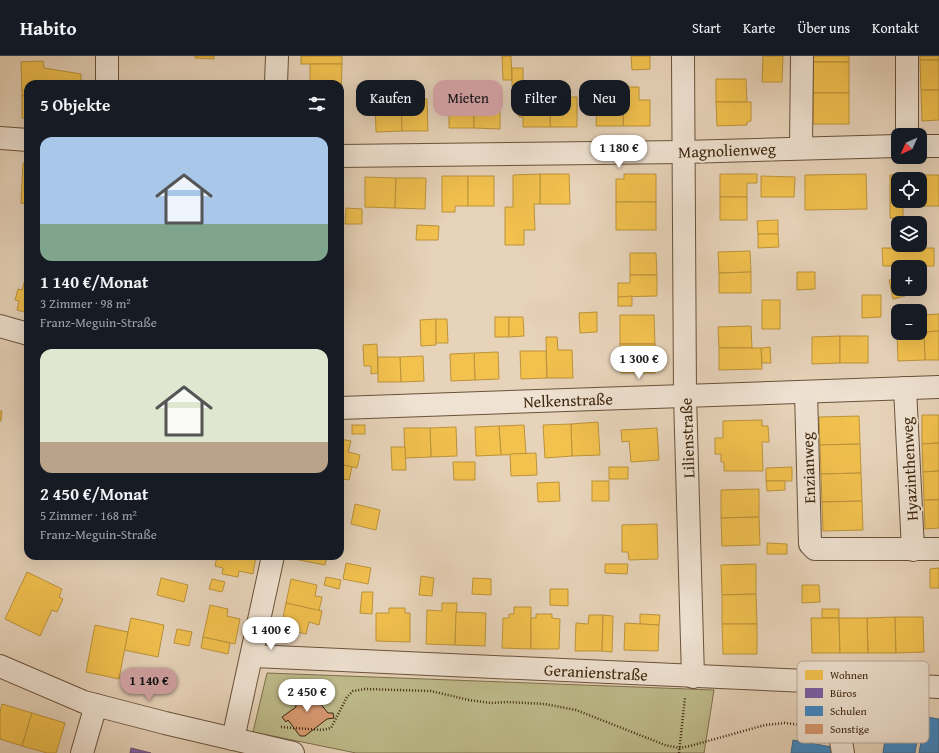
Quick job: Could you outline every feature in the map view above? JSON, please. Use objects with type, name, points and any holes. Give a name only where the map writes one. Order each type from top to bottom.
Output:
[{"type":"street","points":[[107,56],[107,80]]},
{"type":"street","points":[[276,80],[277,56]]},
{"type":"street","name":"Lilienstraße","points":[[683,56],[685,396],[690,677]]},
{"type":"street","points":[[801,148],[802,56]]},
{"type":"street","points":[[907,56],[907,128]]},
{"type":"street","points":[[0,138],[24,140]]},
{"type":"street","name":"Magnolienweg","points":[[344,156],[684,152],[891,146]]},
{"type":"street","points":[[927,146],[939,146]]},
{"type":"street","points":[[0,326],[24,333]]},
{"type":"street","name":"Nelkenstraße","points":[[344,408],[939,387]]},
{"type":"street","name":"Hyazinthenweg","points":[[905,388],[913,550]]},
{"type":"street","name":"Enzianweg","points":[[806,392],[810,544],[815,549],[913,550]]},
{"type":"street","points":[[913,550],[939,549]]},
{"type":"street","points":[[233,739],[252,656],[271,560]]},
{"type":"street","name":"Geranienstraße","points":[[252,656],[797,681]]},
{"type":"street","points":[[0,666],[38,684],[96,705],[293,753]]},
{"type":"street","name":"Geranienstraße","points":[[929,687],[939,687]]},
{"type":"street","points":[[82,753],[96,705]]},
{"type":"street","points":[[841,743],[843,753]]},
{"type":"path","points":[[679,753],[690,677]]},
{"type":"path","points":[[276,727],[322,730],[331,728],[348,697],[353,691],[365,689],[431,690],[484,702],[545,704],[576,710],[665,745],[679,748],[765,726],[778,724],[797,725]]},
{"type":"shaded area","points":[[267,673],[714,690],[704,753],[356,753],[253,732]]},
{"type":"building: Wohnen","points":[[195,56],[214,56],[214,59],[195,58]]},
{"type":"building: Wohnen","points":[[301,56],[342,56],[342,64],[301,64]]},
{"type":"building: Wohnen","points":[[502,56],[511,56],[512,80],[503,80]]},
{"type":"building: Wohnen","points":[[631,56],[650,56],[650,69],[632,70]]},
{"type":"building: Wohnen","points":[[763,56],[783,56],[782,82],[762,82]]},
{"type":"building: Wohnen","points":[[813,56],[849,56],[849,62],[813,62]]},
{"type":"building: Wohnen","points":[[920,56],[939,56],[939,60],[920,60]]},
{"type":"building: Wohnen","points":[[920,60],[939,60],[939,90],[921,90]]},
{"type":"building: Wohnen","points":[[43,61],[44,68],[81,74],[81,80],[24,80],[24,96],[22,96],[21,62]]},
{"type":"building: Wohnen","points":[[813,62],[849,62],[849,93],[813,93]]},
{"type":"building: Wohnen","points":[[310,64],[342,64],[341,80],[310,80]]},
{"type":"building: Wohnen","points":[[512,68],[523,68],[523,80],[512,80]]},
{"type":"building: Wohnen","points":[[716,79],[746,79],[747,102],[716,102]]},
{"type":"building: Wohnen","points":[[630,87],[639,87],[639,100],[650,100],[650,126],[623,126],[623,116],[630,116]]},
{"type":"building: Wohnen","points":[[921,90],[939,90],[939,120],[922,121]]},
{"type":"building: Wohnen","points":[[813,93],[849,93],[849,124],[813,124]]},
{"type":"building: Wohnen","points":[[22,96],[24,96],[24,118],[22,118]]},
{"type":"building: Wohnen","points":[[571,97],[577,97],[577,127],[550,127],[550,116],[571,116]]},
{"type":"building: Wohnen","points":[[425,99],[427,99],[428,131],[402,131],[402,116],[425,116]]},
{"type":"building: Wohnen","points":[[716,102],[751,102],[751,121],[747,122],[747,125],[717,126]]},
{"type":"building: Wohnen","points":[[376,116],[402,116],[402,131],[376,132]]},
{"type":"building: Wohnen","points":[[449,116],[474,116],[474,128],[449,128]]},
{"type":"building: Wohnen","points":[[474,116],[500,116],[500,129],[474,128]]},
{"type":"building: Wohnen","points":[[550,116],[550,127],[523,127],[523,117],[519,117]]},
{"type":"building: Wohnen","points":[[596,116],[623,116],[623,126],[596,126]]},
{"type":"building: Wohnen","points":[[23,163],[24,163],[24,203],[21,203]]},
{"type":"building: Wohnen","points":[[540,174],[569,174],[570,204],[540,204]]},
{"type":"building: Wohnen","points":[[540,174],[540,204],[534,204],[535,230],[524,230],[524,245],[505,245],[505,207],[513,207],[513,175]]},
{"type":"building: Wohnen","points":[[624,174],[656,174],[656,202],[616,202],[616,179],[624,179]]},
{"type":"building: Wohnen","points":[[720,174],[757,174],[757,183],[747,183],[747,197],[720,197]]},
{"type":"building: Wohnen","points":[[866,174],[867,209],[805,210],[805,175]]},
{"type":"building: Wohnen","points":[[891,175],[891,208],[903,208],[903,216],[891,216],[890,218]]},
{"type":"building: Wohnen","points":[[927,175],[939,175],[939,206],[927,206]]},
{"type":"building: Wohnen","points":[[442,176],[468,176],[468,206],[455,206],[455,212],[442,212]]},
{"type":"building: Wohnen","points":[[468,176],[494,176],[494,206],[468,206]]},
{"type":"building: Wohnen","points":[[761,176],[795,177],[794,197],[761,197]]},
{"type":"building: Wohnen","points":[[365,177],[396,178],[395,208],[365,207]]},
{"type":"building: Wohnen","points":[[396,178],[426,178],[425,209],[395,208]]},
{"type":"building: Wohnen","points":[[720,197],[747,197],[747,220],[720,220]]},
{"type":"building: Wohnen","points":[[616,202],[656,202],[656,230],[616,230]]},
{"type":"building: Wohnen","points":[[346,208],[362,209],[362,224],[345,224]]},
{"type":"building: Wohnen","points":[[778,220],[778,234],[758,234],[757,221]]},
{"type":"building: Wohnen","points":[[417,225],[439,226],[438,240],[416,240]]},
{"type":"building: Wohnen","points":[[758,234],[778,234],[779,247],[758,248]]},
{"type":"building: Wohnen","points":[[882,248],[891,248],[891,252],[927,252],[927,248],[934,248],[934,266],[927,266],[927,260],[891,260],[891,266],[883,266]]},
{"type":"building: Wohnen","points":[[750,251],[751,272],[719,273],[718,252]]},
{"type":"building: Wohnen","points":[[630,253],[656,253],[657,275],[630,275]]},
{"type":"building: Wohnen","points":[[751,272],[751,293],[719,293],[719,273]]},
{"type":"building: Wohnen","points":[[797,272],[815,272],[815,289],[797,290]]},
{"type":"building: Wohnen","points":[[630,275],[657,275],[657,296],[618,297],[618,283],[630,283]]},
{"type":"building: Wohnen","points":[[24,283],[24,312],[17,310],[19,301],[15,300],[18,289],[22,290]]},
{"type":"building: Wohnen","points":[[862,295],[881,295],[881,317],[862,318]]},
{"type":"building: Wohnen","points":[[632,296],[632,306],[618,306],[618,297]]},
{"type":"building: Wohnen","points":[[892,296],[905,296],[893,299]]},
{"type":"building: Wohnen","points":[[762,300],[780,300],[780,329],[762,329]]},
{"type":"building: Wohnen","points":[[597,312],[597,332],[580,333],[579,313]]},
{"type":"building: Wohnen","points":[[939,314],[939,331],[927,332],[927,315]]},
{"type":"building: Wohnen","points":[[620,315],[654,315],[655,344],[620,344]]},
{"type":"building: Wohnen","points":[[495,317],[509,317],[509,337],[495,337]]},
{"type":"building: Wohnen","points":[[509,317],[523,317],[524,336],[509,337]]},
{"type":"building: Wohnen","points":[[436,319],[436,345],[421,346],[420,320]]},
{"type":"building: Wohnen","points":[[436,319],[447,319],[448,343],[436,343]]},
{"type":"building: Wohnen","points":[[751,326],[752,348],[719,348],[718,327]]},
{"type":"building: Wohnen","points":[[939,331],[939,360],[925,360],[924,340],[927,340],[927,332]]},
{"type":"building: Wohnen","points":[[840,336],[840,363],[812,364],[812,337]]},
{"type":"building: Wohnen","points":[[840,336],[868,336],[868,363],[840,363]]},
{"type":"building: Wohnen","points":[[546,337],[557,337],[558,350],[572,350],[573,378],[547,378]]},
{"type":"building: Wohnen","points":[[897,340],[924,340],[925,360],[898,361]]},
{"type":"building: Wohnen","points":[[377,344],[378,373],[371,374],[371,366],[364,366],[363,345]]},
{"type":"building: Wohnen","points":[[620,344],[655,344],[655,373],[621,373]]},
{"type":"building: Wohnen","points":[[770,347],[771,363],[762,363],[761,348]]},
{"type":"building: Wohnen","points":[[719,348],[761,348],[762,369],[719,370]]},
{"type":"building: Wohnen","points":[[520,351],[546,351],[547,378],[521,379]]},
{"type":"building: Wohnen","points":[[498,352],[499,379],[475,380],[474,353]]},
{"type":"building: Wohnen","points":[[474,353],[475,380],[451,381],[450,354]]},
{"type":"building: Wohnen","points":[[423,356],[424,381],[401,382],[400,357]]},
{"type":"building: Wohnen","points":[[378,357],[400,357],[401,382],[378,382]]},
{"type":"building: Wohnen","points":[[0,411],[2,411],[1,421],[0,421]]},
{"type":"building: Wohnen","points":[[922,415],[939,415],[939,443],[922,444]]},
{"type":"building: Wohnen","points":[[859,416],[860,444],[820,445],[819,417]]},
{"type":"building: Wohnen","points":[[762,420],[762,426],[768,426],[769,442],[762,442],[763,471],[724,471],[724,462],[721,462],[721,454],[715,454],[715,438],[723,438],[723,421]]},
{"type":"building: Wohnen","points":[[598,422],[600,455],[572,456],[571,424]]},
{"type":"building: Wohnen","points":[[571,424],[572,456],[545,458],[543,425]]},
{"type":"building: Wohnen","points":[[352,425],[365,425],[365,434],[352,434]]},
{"type":"building: Wohnen","points":[[524,425],[526,454],[501,455],[499,426]]},
{"type":"building: Wohnen","points":[[499,426],[501,455],[476,456],[475,427]]},
{"type":"building: Wohnen","points":[[456,427],[457,456],[431,457],[430,428]]},
{"type":"building: Wohnen","points":[[404,428],[430,428],[431,457],[405,458]]},
{"type":"building: Wohnen","points":[[657,428],[659,460],[631,462],[629,441],[622,442],[621,430]]},
{"type":"building: Wohnen","points":[[344,440],[351,441],[348,452],[360,455],[357,468],[344,465]]},
{"type":"building: Wohnen","points":[[939,443],[939,471],[923,472],[922,444]]},
{"type":"building: Wohnen","points":[[860,444],[861,473],[821,474],[820,445]]},
{"type":"building: Wohnen","points":[[391,447],[405,447],[406,470],[392,470]]},
{"type":"building: Wohnen","points":[[536,453],[537,475],[511,476],[510,454]]},
{"type":"building: Wohnen","points":[[453,462],[475,462],[475,480],[454,480]]},
{"type":"building: Wohnen","points":[[344,465],[352,467],[349,480],[344,479]]},
{"type":"building: Wohnen","points":[[609,467],[628,467],[628,479],[609,479]]},
{"type":"building: Wohnen","points":[[792,467],[792,481],[766,481],[766,468]]},
{"type":"building: Wohnen","points":[[939,471],[939,500],[924,500],[923,472]]},
{"type":"building: Wohnen","points":[[861,473],[862,501],[822,502],[821,474]]},
{"type":"building: Wohnen","points":[[592,481],[609,481],[609,501],[592,501]]},
{"type":"building: Wohnen","points":[[766,481],[785,481],[785,490],[767,491]]},
{"type":"building: Wohnen","points":[[559,482],[560,501],[538,502],[537,483]]},
{"type":"building: Wohnen","points":[[759,489],[759,517],[721,518],[721,490]]},
{"type":"building: Wohnen","points":[[924,500],[939,500],[939,528],[925,529]]},
{"type":"building: Wohnen","points":[[862,501],[863,530],[823,531],[822,502]]},
{"type":"building: Wohnen","points":[[355,504],[380,510],[376,530],[351,524]]},
{"type":"building: Wohnen","points":[[759,517],[760,545],[722,546],[721,518]]},
{"type":"building: Wohnen","points":[[657,524],[658,559],[629,560],[628,552],[622,552],[622,525]]},
{"type":"building: Wohnen","points":[[767,543],[787,544],[787,554],[767,554]]},
{"type":"building: Wohnen","points":[[216,560],[255,560],[253,574],[239,571],[238,577],[222,574],[223,568],[215,566]]},
{"type":"building: Wohnen","points":[[299,560],[326,560],[325,565]]},
{"type":"building: Wohnen","points":[[346,563],[371,568],[368,584],[343,579]]},
{"type":"building: Wohnen","points":[[605,564],[628,564],[627,574],[605,573]]},
{"type":"building: Wohnen","points":[[756,564],[756,594],[722,595],[721,565]]},
{"type":"building: Wohnen","points":[[939,568],[939,588],[930,588],[930,569]]},
{"type":"building: Wohnen","points":[[27,572],[62,589],[59,597],[63,599],[57,612],[52,610],[40,636],[5,619]]},
{"type":"building: Wohnen","points":[[421,576],[434,578],[432,596],[419,595]]},
{"type":"building: Wohnen","points":[[326,577],[341,580],[339,589],[324,585]]},
{"type":"building: Wohnen","points":[[161,578],[188,585],[184,602],[157,595]]},
{"type":"building: Wohnen","points":[[473,578],[491,579],[491,595],[472,594]]},
{"type":"building: Wohnen","points":[[212,579],[225,582],[222,592],[209,589]]},
{"type":"building: Wohnen","points":[[291,579],[317,585],[315,596],[322,597],[319,611],[286,603]]},
{"type":"building: Wohnen","points":[[802,585],[819,585],[820,602],[802,603]]},
{"type":"building: Wohnen","points":[[550,589],[568,589],[568,606],[550,605]]},
{"type":"building: Wohnen","points":[[362,592],[373,592],[372,614],[360,613]]},
{"type":"building: Wohnen","points":[[756,594],[757,624],[722,624],[722,595]]},
{"type":"building: Wohnen","points":[[286,603],[322,611],[319,625],[309,622],[306,634],[281,628]]},
{"type":"building: Wohnen","points":[[442,603],[457,603],[455,645],[426,644],[427,610],[442,611]]},
{"type":"building: Wohnen","points":[[210,605],[228,609],[227,616],[240,619],[235,644],[203,637]]},
{"type":"building: Wohnen","points":[[514,607],[531,607],[531,649],[502,648],[503,618],[509,618],[509,614],[514,614]]},
{"type":"building: Wohnen","points":[[389,608],[405,608],[405,613],[410,613],[410,642],[376,641],[376,613],[389,613]]},
{"type":"building: Wohnen","points":[[822,609],[839,609],[839,618],[822,618]]},
{"type":"building: Wohnen","points":[[456,612],[486,613],[485,646],[455,645]]},
{"type":"building: Wohnen","points":[[536,614],[552,614],[552,618],[560,619],[559,649],[531,649],[531,618],[536,618]]},
{"type":"building: Wohnen","points":[[640,614],[660,615],[659,625],[640,624]]},
{"type":"building: Wohnen","points":[[589,615],[603,615],[602,651],[575,651],[576,623],[588,624]]},
{"type":"building: Wohnen","points":[[603,615],[613,616],[612,652],[602,651]]},
{"type":"building: Wohnen","points":[[895,617],[896,653],[868,653],[867,618]]},
{"type":"building: Wohnen","points":[[895,617],[923,617],[924,652],[896,653]]},
{"type":"building: Wohnen","points":[[131,618],[164,625],[158,657],[124,650]]},
{"type":"building: Wohnen","points":[[811,618],[839,618],[840,653],[812,653]]},
{"type":"building: Wohnen","points":[[839,618],[867,618],[868,653],[840,653]]},
{"type":"building: Wohnen","points":[[625,623],[659,625],[658,651],[624,650]]},
{"type":"building: Wohnen","points":[[722,624],[757,624],[757,654],[723,654]]},
{"type":"building: Wohnen","points":[[95,625],[128,632],[119,679],[86,672]]},
{"type":"building: Wohnen","points":[[177,629],[192,632],[189,646],[174,643]]},
{"type":"building: Wohnen","points":[[203,637],[230,643],[228,654],[201,648]]},
{"type":"building: Wohnen","points":[[2,704],[32,713],[22,746],[0,739],[0,712]]},
{"type":"building: Wohnen","points":[[32,713],[65,723],[56,753],[47,753],[22,746]]},
{"type":"building: Büros","points":[[131,748],[151,753],[130,753]]},
{"type":"building: Schulen","points":[[929,717],[939,719],[939,753],[919,753],[921,743],[929,743]]},
{"type":"building: Schulen","points":[[793,740],[797,741],[797,743],[810,743],[832,747],[831,753],[791,753]]},
{"type":"building: Schulen","points":[[884,743],[917,743],[915,753],[883,753]]},
{"type":"building: Sonstige","points":[[297,688],[300,692],[309,690],[328,713],[333,713],[334,718],[327,719],[305,736],[300,736],[288,720],[286,722],[282,717],[296,707],[294,689]]}]
